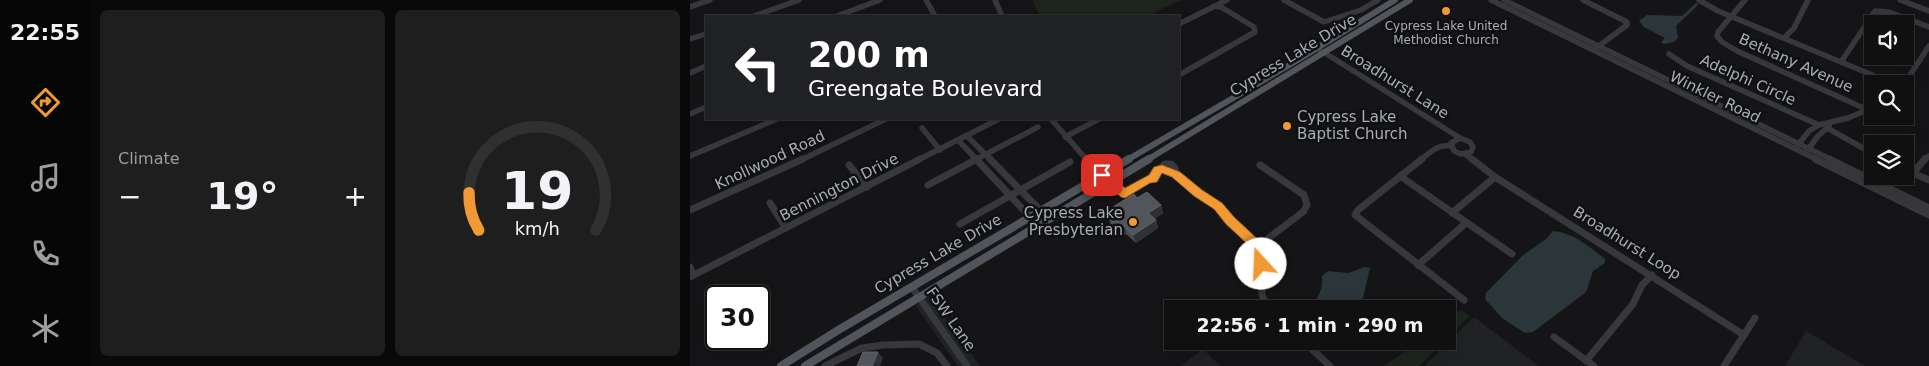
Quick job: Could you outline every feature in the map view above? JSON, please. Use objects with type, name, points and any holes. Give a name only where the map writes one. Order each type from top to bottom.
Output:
[{"type":"main road","name":"Cypress Lake Drive","points":[[781,366],[1395,0]]},
{"type":"main road","name":"Cypress Lake Drive","points":[[805,366],[1227,113],[1410,0]]},
{"type":"street","points":[[690,7],[710,0]]},
{"type":"street","points":[[757,15],[799,0]]},
{"type":"street","points":[[840,15],[880,0]]},
{"type":"street","points":[[926,0],[933,15]]},
{"type":"street","points":[[995,0],[1002,15]]},
{"type":"street","points":[[1180,23],[1227,0]]},
{"type":"street","points":[[1284,0],[1324,22],[1361,10],[1378,0]]},
{"type":"street","name":"Winkler Road","points":[[1491,0],[1796,147],[1929,215]]},
{"type":"street","name":"Winkler Road","points":[[1504,0],[1579,38],[1596,49]]},
{"type":"street","points":[[1582,0],[1627,22],[1627,25],[1596,49]]},
{"type":"street","points":[[1699,0],[1732,17],[1872,75]]},
{"type":"street","points":[[1732,17],[1745,0]]},
{"type":"street","points":[[1784,38],[1794,28],[1808,0]]},
{"type":"street","points":[[1904,0],[1929,11]]},
{"type":"street","points":[[1369,5],[1388,14]]},
{"type":"street","points":[[1180,74],[1255,32],[1254,26],[1221,7],[1214,6]]},
{"type":"street","points":[[1841,62],[1875,11],[1884,10],[1929,27]]},
{"type":"street","name":"Bethany Avenue","points":[[1732,17],[1718,31],[1717,35],[1722,42],[1736,51],[1864,106]]},
{"type":"street","points":[[1539,24],[1546,24],[1579,38]]},
{"type":"street","points":[[690,40],[705,34]]},
{"type":"street","points":[[1911,75],[1926,55],[1929,46]]},
{"type":"street","name":"Broadhurst Lane","points":[[1317,48],[1460,138]]},
{"type":"street","name":"Adelphi Circle","points":[[1670,54],[1696,70],[1819,125]]},
{"type":"street","points":[[690,73],[705,66]]},
{"type":"street","points":[[690,114],[705,107]]},
{"type":"street","points":[[1218,107],[1227,113]]},
{"type":"street","points":[[1796,147],[1812,128],[1864,111]]},
{"type":"street","points":[[690,156],[775,120]]},
{"type":"street","name":"Knollwood Road","points":[[690,210],[787,167],[884,120]]},
{"type":"street","name":"Bennington Drive","points":[[692,276],[997,120]]},
{"type":"street","points":[[1052,120],[1102,175],[1125,194],[1147,180],[1153,179],[1154,174],[1162,169],[1176,175],[1218,206],[1258,246],[1262,256],[1262,295],[1264,300]]},
{"type":"street","points":[[1066,137],[1097,120]]},
{"type":"street","points":[[1806,152],[1818,136],[1834,122]]},
{"type":"street","points":[[928,185],[1038,127]]},
{"type":"street","points":[[922,128],[940,150]]},
{"type":"street","points":[[1827,128],[1864,149]]},
{"type":"street","points":[[967,136],[1041,211]]},
{"type":"street","points":[[1464,300],[1355,215],[1358,210],[1437,147],[1443,144],[1450,146],[1453,141],[1460,138],[1467,140],[1473,147],[1471,152],[1465,154]]},
{"type":"street","points":[[958,140],[1030,217]]},
{"type":"street","name":"Broadhurst Loop","points":[[1450,146],[1457,153],[1465,154],[1495,177],[1744,335]]},
{"type":"street","name":"Winkler Road","points":[[1806,152],[1929,208]]},
{"type":"street","points":[[1929,156],[1921,162],[1914,173],[1929,180]]},
{"type":"street","points":[[960,224],[1070,162]]},
{"type":"street","points":[[849,164],[867,187]]},
{"type":"street","points":[[1258,246],[1304,212],[1308,205],[1304,196],[1260,165]]},
{"type":"street","points":[[1400,176],[1512,254]]},
{"type":"street","points":[[1452,213],[1495,177]]},
{"type":"street","points":[[770,203],[786,228]]},
{"type":"street","points":[[1418,264],[1466,223]]},
{"type":"street","points":[[690,267],[692,276]]},
{"type":"street","points":[[1586,361],[1633,304],[1642,284],[1652,275]]},
{"type":"street","name":"FSW Lane","points":[[912,287],[967,366]]},
{"type":"street","points":[[1724,366],[1755,318]]},
{"type":"street","points":[[1554,337],[1594,366]]},
{"type":"street","points":[[825,366],[862,348],[919,344],[937,353],[947,366]]},
{"type":"street","points":[[1312,350],[1330,366]]},
{"type":"shaded area","points":[[1032,0],[1181,0],[1149,15],[1040,15]]},
{"type":"shaded area","points":[[1696,3],[1699,4],[1676,26],[1678,38],[1674,42],[1664,44],[1661,42],[1665,38],[1644,27],[1639,21],[1647,15],[1682,16]]},
{"type":"shaded area","points":[[1553,231],[1567,234],[1581,241],[1605,259],[1605,263],[1593,271],[1586,292],[1533,332],[1525,333],[1502,318],[1485,299],[1486,293],[1522,256],[1546,239]]},
{"type":"shaded area","points":[[1365,267],[1370,268],[1363,298],[1359,300],[1316,300],[1321,289],[1322,276],[1328,271],[1348,273]]},
{"type":"shaded area","points":[[930,297],[980,366],[958,366],[916,306]]},
{"type":"shaded area","points":[[1461,310],[1470,316],[1456,330],[1456,314]]},
{"type":"shaded area","points":[[1474,317],[1539,366],[1424,366],[1440,350],[1456,350],[1456,335]]},
{"type":"shaded area","points":[[1806,331],[1865,366],[1785,366]]},
{"type":"shaded area","points":[[1204,350],[1220,366],[1181,366]]},
{"type":"shaded area","points":[[1408,350],[1435,350],[1419,366],[1384,366]]},
{"type":"building","name":"Cypress Lake Presbyterian","points":[[1147,192],[1161,205],[1148,213],[1156,220],[1133,235],[1124,226],[1119,229],[1109,218],[1114,215],[1108,210],[1134,194],[1137,198]]},
{"type":"building","points":[[863,352],[878,352],[872,366],[857,366]]},
{"type":"place","name":"Cypress Lake United Methodist Church","points":[[1446,11]]},
{"type":"place","name":"Cypress Lake Baptist Church","points":[[1287,126]]},
{"type":"place","name":"Cypress Lake Presbyterian","points":[[1133,222]]},
{"type":"route","points":[[1102,175],[1125,194],[1147,180],[1153,179],[1154,174],[1158,170],[1162,169],[1176,175],[1218,206],[1258,246],[1262,256],[1261,264]]}]
